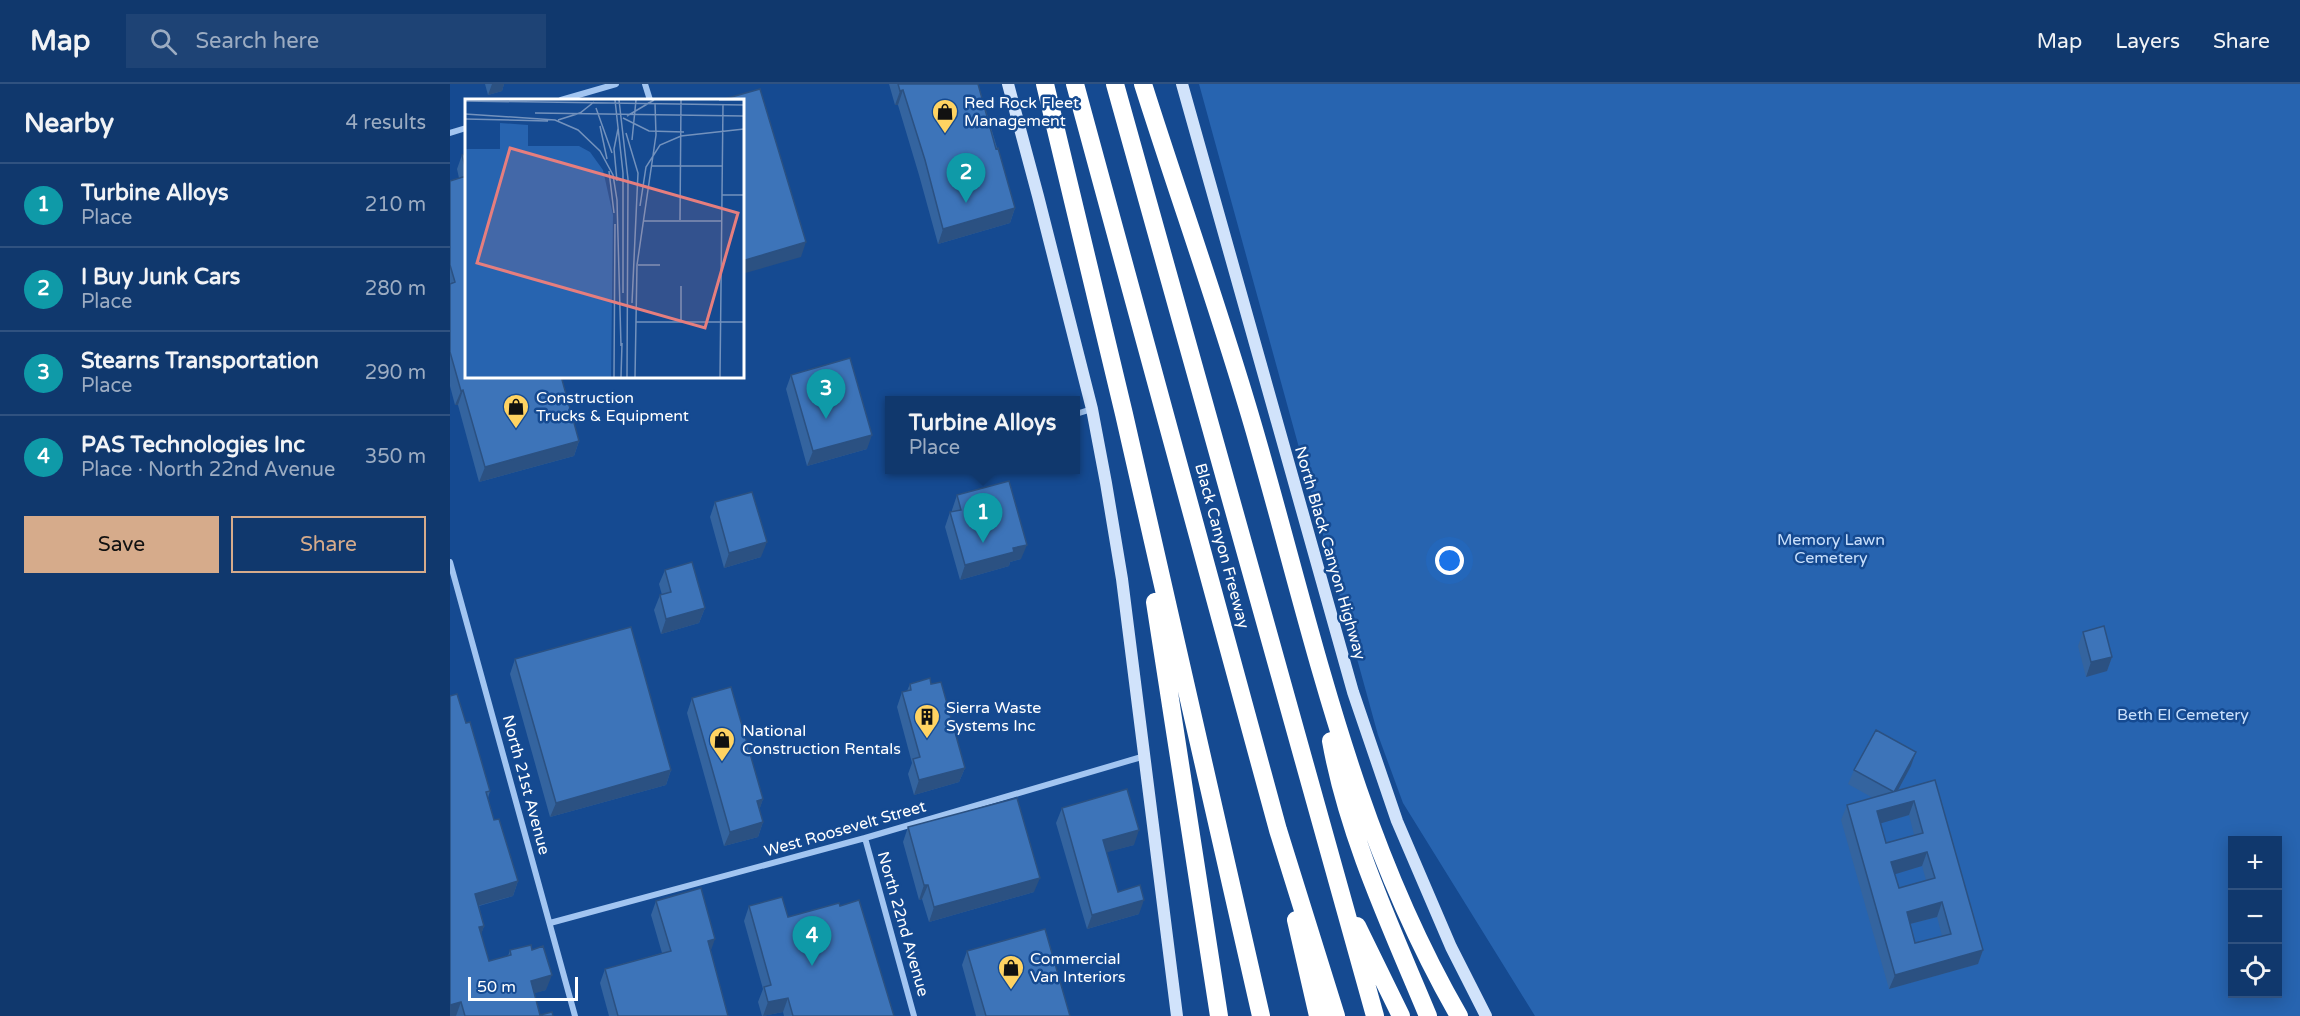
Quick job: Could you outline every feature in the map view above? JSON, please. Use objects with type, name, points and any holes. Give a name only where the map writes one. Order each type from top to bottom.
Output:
[{"type":"highway","points":[[1045,84],[1124,414],[1148,528],[1261,1016]]},
{"type":"highway","name":"Black Canyon Freeway","points":[[1075,84],[1278,830],[1336,1016]]},
{"type":"highway","name":"Black Canyon Freeway","points":[[1115,84],[1374,1016]]},
{"type":"highway","points":[[1143,84],[1258,442],[1315,656],[1366,862],[1428,1016]]},
{"type":"highway","points":[[1148,528],[1156,616],[1219,1016]]},
{"type":"highway","points":[[1343,769],[1401,905],[1459,1016]]},
{"type":"highway","points":[[1278,830],[1303,958],[1318,1016]]},
{"type":"highway","points":[[1336,885],[1401,1016]]},
{"type":"main road","points":[[1008,84],[1092,409],[1122,579],[1177,1016]]},
{"type":"main road","name":"North Black Canyon Highway","points":[[1182,84],[1353,692],[1397,821],[1451,946],[1486,1016]]},
{"type":"street","points":[[564,99],[616,84]]},
{"type":"street","points":[[645,84],[650,99]]},
{"type":"street","points":[[450,133],[465,128]]},
{"type":"street","points":[[1080,413],[1092,409]]},
{"type":"street","name":"North 21st Avenue","points":[[450,561],[575,1016]]},
{"type":"street","name":"West Roosevelt Street","points":[[550,923],[865,838],[1145,756]]},
{"type":"street","name":"North 22nd Avenue","points":[[865,838],[914,1016]]},
{"type":"green space","name":"Memory Lawn Cemetery","points":[[1199,84],[2300,84],[2300,1016],[1535,1016],[1403,803],[1378,735]]},
{"type":"building","points":[[898,84],[978,84],[1015,208],[943,229],[925,160],[903,90],[900,91]]},
{"type":"building","points":[[760,89],[806,242],[744,260],[744,99],[725,99]]},
{"type":"building","points":[[465,176],[465,378],[562,378],[579,441],[485,467],[450,352],[450,284],[455,282],[450,265],[450,181]]},
{"type":"building","points":[[850,358],[872,435],[813,451],[791,375]]},
{"type":"building","points":[[1009,481],[1027,545],[1013,548],[1014,552],[965,565],[950,512],[961,510],[957,495]]},
{"type":"building","points":[[752,492],[767,542],[729,553],[715,502]]},
{"type":"building","points":[[692,562],[705,608],[666,619],[660,595],[671,592],[665,570]]},
{"type":"building","points":[[2104,626],[2112,657],[2091,662],[2083,632]]},
{"type":"building","points":[[631,627],[671,770],[556,803],[515,659]]},
{"type":"building","name":"Sierra Waste Systems Inc","points":[[930,678],[931,684],[941,682],[965,768],[919,780],[913,759],[920,757],[902,692],[911,690],[910,684]]},
{"type":"building","name":"National Construction Rentals","points":[[731,687],[763,799],[757,801],[763,822],[730,832],[692,698]]},
{"type":"building","points":[[457,694],[466,723],[470,722],[490,791],[486,792],[494,820],[499,819],[518,881],[475,894],[484,926],[479,927],[489,961],[511,955],[510,950],[531,945],[532,950],[543,946],[552,975],[531,981],[540,1015],[552,1012],[553,1016],[465,1016],[461,1002],[450,1005],[450,696]]},
{"type":"building","points":[[1876,730],[1916,752],[1894,792],[1854,770]]},
{"type":"building","points":[[1935,780],[1983,950],[1895,975],[1847,805]],"holes":[[[1914,801],[1923,833],[1886,843],[1877,811]],[[1927,852],[1935,878],[1899,888],[1891,862]],[[1942,902],[1951,934],[1915,943],[1907,912]]]},
{"type":"building","points":[[1127,789],[1139,830],[1103,840],[1118,892],[1140,885],[1144,900],[1092,915],[1062,808]]},
{"type":"building","points":[[1017,798],[1040,878],[934,907],[928,885],[924,885],[908,827]]},
{"type":"building","points":[[701,888],[715,939],[708,941],[728,1016],[618,1016],[605,969],[671,951],[656,901]]},
{"type":"building","points":[[782,897],[788,917],[859,900],[894,1016],[793,1016],[788,998],[768,1002],[764,987],[771,985],[749,906]]},
{"type":"building","name":"Commercial Van Interiors","points":[[1045,929],[1070,1016],[986,1016],[967,951]]},
{"type":"place","name":"Red Rock Fleet Management","points":[[945,135]]},
{"type":"place","name":"I Buy Junk Cars","points":[[966,203]]},
{"type":"place","name":"Stearns Transportation","points":[[826,419]]},
{"type":"place","name":"Construction Trucks & Equipment","points":[[516,430]]},
{"type":"place","name":"Turbine Alloys","points":[[983,543]]},
{"type":"place","name":"Sierra Waste Systems Inc","points":[[927,740]]},
{"type":"place","name":"National Construction Rentals","points":[[722,763]]},
{"type":"place","name":"PAS Technologies Inc","points":[[812,966]]},
{"type":"place","name":"Commercial Van Interiors","points":[[1011,991]]},
{"type":"park label","name":"Beth El Cemetery","points":[[2183,715]]}]
